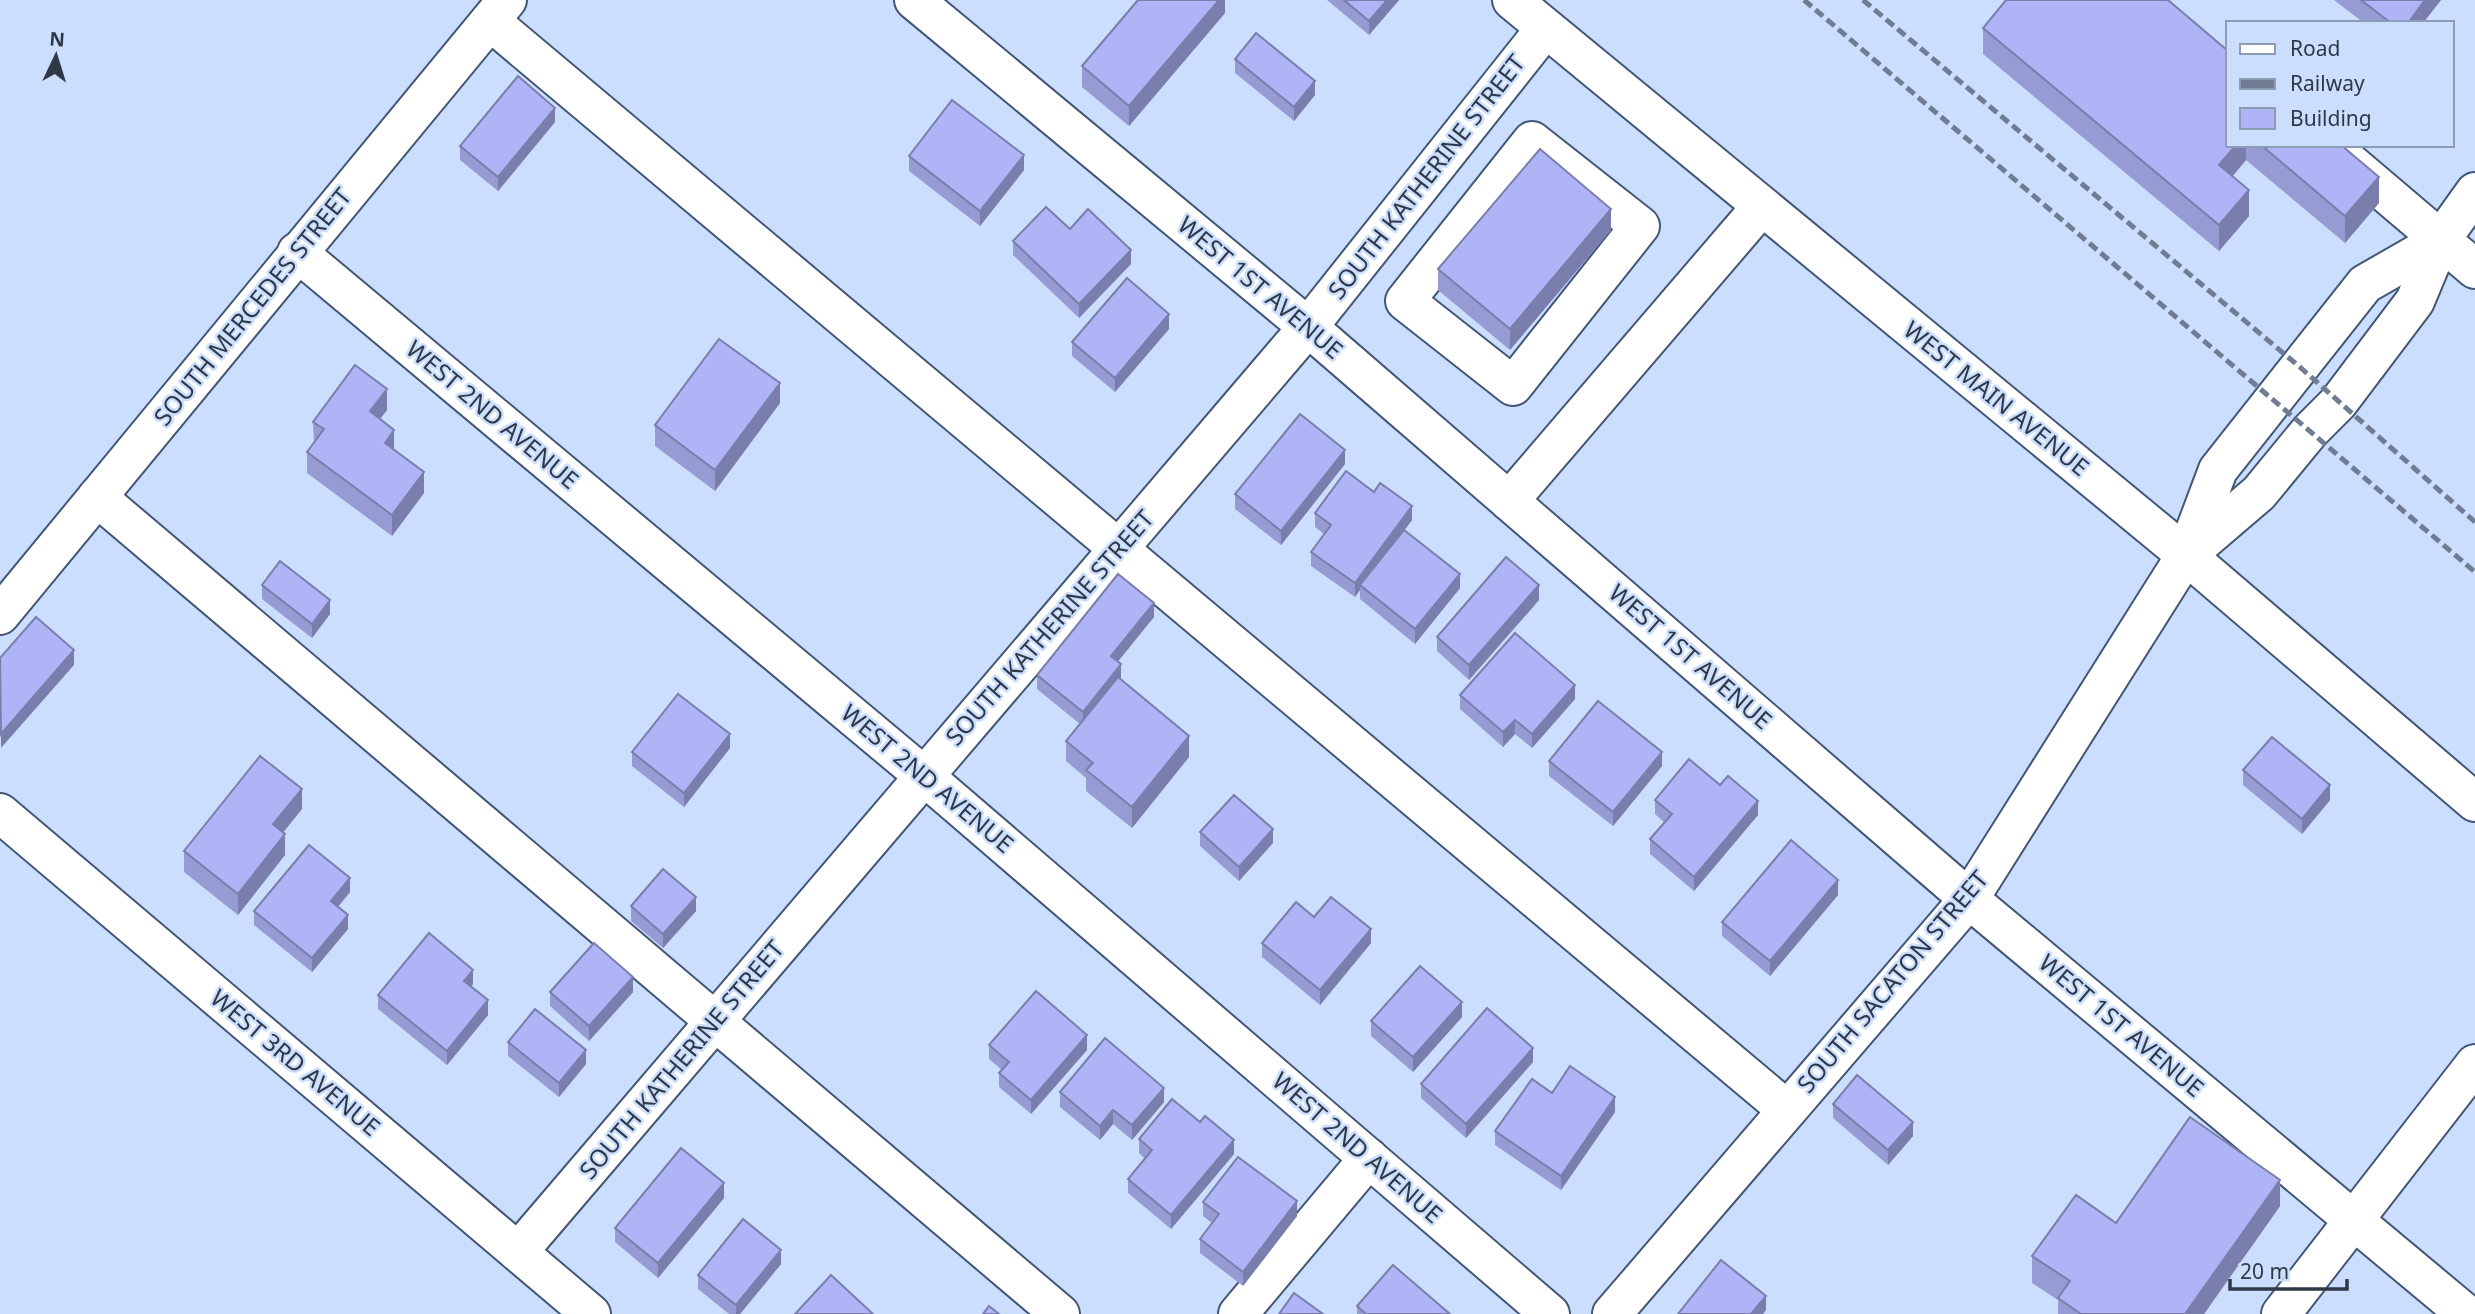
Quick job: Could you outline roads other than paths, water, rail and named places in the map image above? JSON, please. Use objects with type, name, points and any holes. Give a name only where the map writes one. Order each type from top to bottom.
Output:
[{"type":"street","name":"WEST 1ST AVENUE","points":[[914,0],[1308,327],[1969,899],[2466,1314]]},
{"type":"street","name":"WEST MAIN AVENUE","points":[[1512,0],[2186,555],[2475,802]]},
{"type":"street","name":"SOUTH MERCEDES STREET","points":[[3,604],[97,497],[498,11]]},
{"type":"street","points":[[498,11],[1118,549],[1787,1110]]},
{"type":"street","name":"SOUTH KATHERINE STREET","points":[[518,1252],[1308,327],[1545,29]]},
{"type":"street","points":[[1532,141],[1640,226],[1513,386],[1405,301],[1468,222],[1532,141]]},
{"type":"street","points":[[2331,147],[2475,269]]},
{"type":"street","points":[[1422,184],[1468,222]]},
{"type":"street","points":[[2440,241],[2475,192]]},
{"type":"street","points":[[1509,501],[1762,206]]},
{"type":"street","name":"SOUTH SACATON STREET","points":[[1612,1314],[1969,899],[2186,555],[2218,470],[2365,284],[2440,241]]},
{"type":"street","name":"SOUTH SACATON STREET","points":[[2186,555],[2259,493],[2310,430],[2338,403],[2415,301],[2440,241]]},
{"type":"street","name":"WEST 2ND AVENUE","points":[[297,252],[924,776],[1550,1314]]},
{"type":"street","points":[[97,497],[1060,1314]]},
{"type":"street","name":"WEST 3RD AVENUE","points":[[0,813],[591,1314]]},
{"type":"street","points":[[2281,1314],[2475,1064]]},
{"type":"street","points":[[1238,1314],[1369,1158]]},
{"type":"railway","points":[[1804,0],[2475,572]]},
{"type":"railway","points":[[1863,0],[2301,368],[2475,522]]}]
